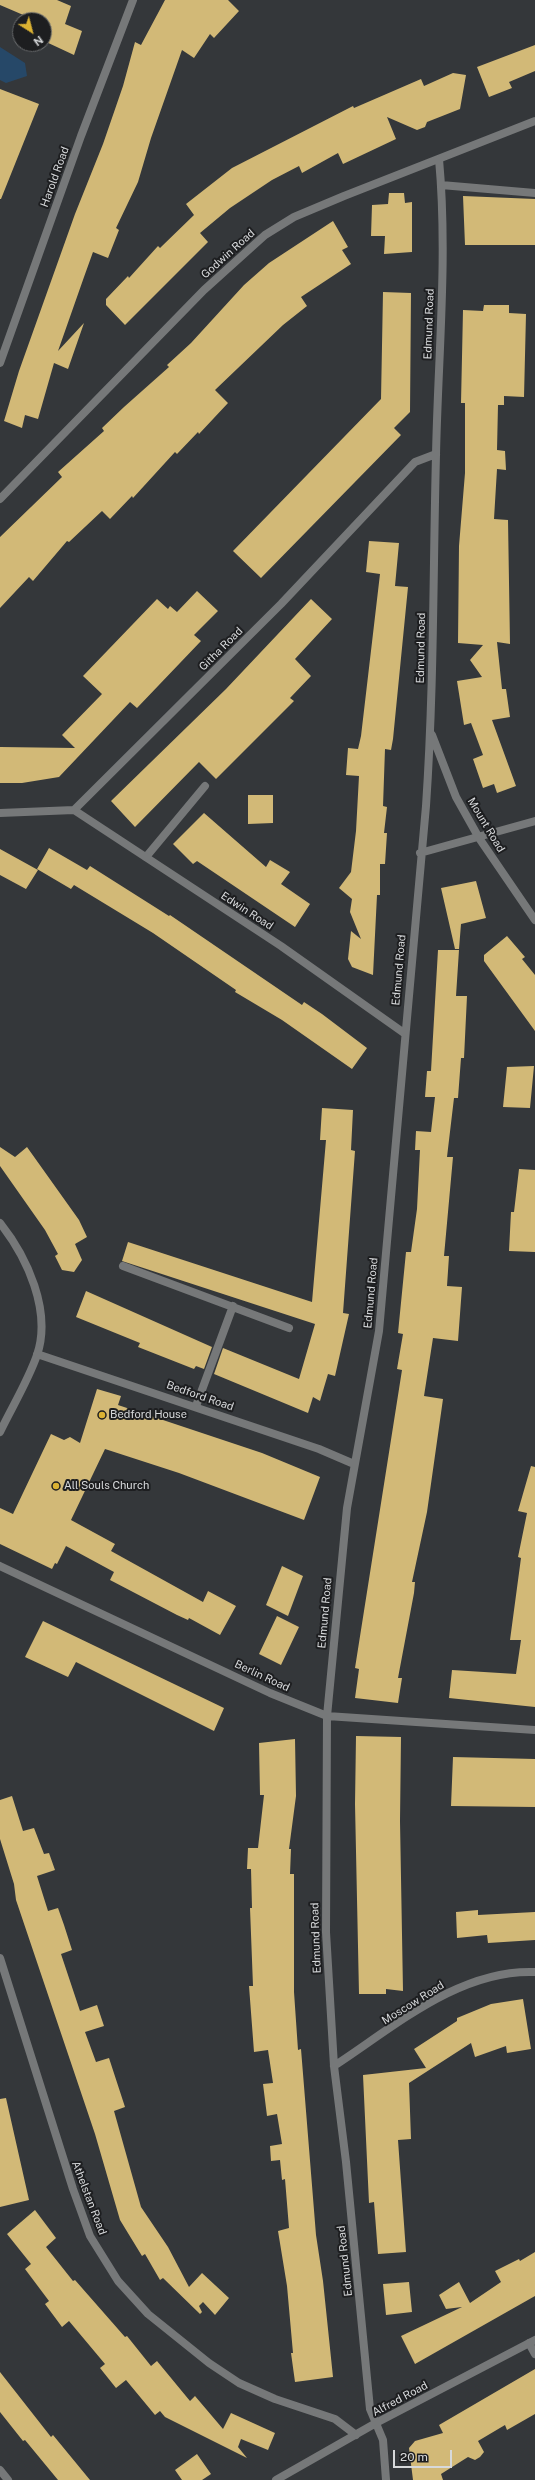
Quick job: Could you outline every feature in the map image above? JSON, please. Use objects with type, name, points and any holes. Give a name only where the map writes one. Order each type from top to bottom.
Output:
[{"type":"street","name":"Harold Road","points":[[0,364],[79,143],[133,0]]},
{"type":"street","name":"Godwin Road","points":[[0,499],[204,290],[265,235],[294,218],[344,196],[535,121]]},
{"type":"street","name":"Edmund Road","points":[[386,2480],[383,2440],[370,2409],[346,2162],[334,2066],[326,1932],[327,1716],[338,1586],[354,1464],[379,1331],[431,732],[436,454],[443,252],[439,159]]},
{"type":"street","points":[[441,185],[535,193]]},
{"type":"street","name":"Githa Road","points":[[74,810],[281,604],[415,462],[436,454]]},
{"type":"street","name":"Mount Road","points":[[431,732],[456,797],[479,838],[535,920]]},
{"type":"street","points":[[146,857],[205,786]]},
{"type":"street","points":[[0,813],[74,810]]},
{"type":"street","name":"Edwin Road","points":[[74,810],[281,946],[404,1033]]},
{"type":"street","points":[[420,853],[479,838],[535,821]]},
{"type":"street","points":[[0,1223],[21,1254],[35,1288],[42,1326],[37,1354],[0,1432]]},
{"type":"street","points":[[123,1266],[289,1328]]},
{"type":"street","points":[[196,1406],[233,1306]]},
{"type":"street","name":"Bedford Road","points":[[37,1354],[196,1406],[319,1449],[354,1464]]},
{"type":"street","name":"Berlin Road","points":[[0,1566],[270,1693],[327,1716],[535,1730]]},
{"type":"street","name":"Athelstan Road","points":[[0,1958],[73,2189],[90,2236],[118,2281],[148,2314],[215,2367],[240,2383],[275,2399],[335,2419],[356,2435]]},
{"type":"street","name":"Moscow Road","points":[[334,2066],[432,2002],[459,1988],[486,1979],[524,1971],[535,1972]]},
{"type":"street","points":[[532,2341],[535,2354]]},
{"type":"street","name":"Alfred Road","points":[[276,2480],[376,2423],[532,2341]]},
{"type":"street","points":[[0,2470],[8,2480]]},
{"type":"shaded area","points":[[0,47],[25,63],[27,76],[6,83],[0,80]]},
{"type":"building","points":[[0,0],[57,0],[71,6],[65,24],[82,31],[74,55],[52,45],[52,12],[16,12],[0,5]]},
{"type":"building","points":[[165,0],[228,0],[239,11],[214,38],[210,34],[194,58],[182,50],[151,138],[138,182],[116,228],[119,230],[108,258],[93,252],[84,277],[58,351],[84,323],[68,369],[54,363],[38,419],[25,415],[22,428],[4,421],[19,371],[75,214],[103,144],[123,86],[135,42],[141,45]]},
{"type":"building","points":[[535,45],[535,71],[509,82],[512,88],[489,97],[477,67]]},
{"type":"building","points":[[453,73],[466,75],[460,109],[427,122],[425,127],[417,130],[387,117],[396,139],[343,164],[338,153],[302,173],[299,166],[272,180],[230,208],[200,233],[208,242],[125,325],[106,305],[106,299],[128,276],[129,278],[158,246],[160,248],[194,215],[186,204],[232,168],[353,106],[354,108],[421,79],[424,86]]},
{"type":"building","points":[[0,89],[39,104],[1,199],[0,199]]},
{"type":"building","points":[[389,193],[404,193],[405,203],[412,202],[412,252],[384,254],[385,236],[371,236],[372,205],[388,204]]},
{"type":"building","points":[[463,196],[535,199],[535,245],[465,245]]},
{"type":"building","points":[[333,221],[348,247],[342,250],[351,264],[301,297],[307,306],[283,325],[215,390],[228,403],[199,434],[198,432],[177,454],[175,452],[133,498],[132,496],[110,519],[102,511],[69,542],[67,541],[33,581],[29,577],[0,608],[0,537],[62,477],[58,472],[104,431],[102,428],[124,407],[169,367],[167,365],[191,343],[244,285],[269,263]]},
{"type":"building","points":[[383,292],[411,293],[410,412],[394,428],[401,435],[261,578],[233,551],[381,399]]},
{"type":"building","points":[[484,305],[509,305],[509,313],[526,314],[524,397],[504,396],[504,405],[498,405],[497,450],[505,451],[506,470],[497,469],[494,519],[508,520],[510,644],[497,642],[502,689],[506,689],[510,717],[492,720],[516,786],[497,793],[494,784],[483,788],[473,759],[483,755],[471,723],[464,725],[457,681],[482,677],[470,660],[483,645],[458,643],[459,546],[465,473],[465,403],[461,403],[463,310],[483,311]]},
{"type":"building","points":[[369,541],[399,543],[395,586],[408,587],[393,739],[391,750],[385,749],[383,806],[387,807],[384,833],[387,833],[385,864],[380,864],[380,895],[377,895],[373,975],[352,967],[348,959],[351,931],[361,939],[350,912],[352,899],[339,888],[351,872],[356,831],[359,776],[346,775],[348,748],[358,749],[361,736],[380,574],[366,572]]},
{"type":"building","points":[[197,591],[218,611],[194,635],[201,641],[137,708],[130,702],[59,777],[22,783],[0,783],[0,747],[75,748],[62,735],[102,694],[83,676],[157,599],[168,609],[170,606],[177,612]]},
{"type":"building","points":[[311,599],[332,619],[295,659],[311,676],[290,698],[294,701],[216,779],[199,762],[135,827],[111,801],[226,689]]},
{"type":"building","points":[[248,795],[273,795],[273,823],[248,824]]},
{"type":"building","points":[[204,813],[266,867],[270,860],[290,872],[281,884],[310,904],[295,927],[197,861],[193,864],[173,844]]},
{"type":"building","points":[[49,848],[87,870],[90,866],[169,916],[170,915],[302,1005],[304,1002],[322,1014],[367,1048],[352,1069],[282,1020],[235,992],[236,990],[153,933],[74,885],[71,889],[37,869]]},
{"type":"building","points":[[0,849],[38,870],[26,889],[0,875]]},
{"type":"building","points":[[476,881],[486,918],[461,924],[459,949],[455,949],[441,888]]},
{"type":"building","points":[[507,936],[525,957],[522,959],[535,975],[535,1031],[484,961],[484,955]]},
{"type":"building","points":[[438,950],[459,950],[456,996],[467,996],[464,1058],[461,1058],[458,1098],[454,1098],[447,1157],[453,1157],[444,1256],[449,1256],[447,1286],[462,1287],[458,1341],[433,1338],[424,1396],[443,1399],[427,1512],[412,1582],[415,1582],[414,1593],[398,1678],[402,1678],[398,1703],[355,1698],[359,1669],[355,1668],[402,1370],[397,1369],[403,1334],[398,1333],[406,1252],[411,1252],[417,1209],[420,1150],[415,1150],[416,1131],[431,1132],[435,1097],[425,1097],[427,1071],[431,1071]]},
{"type":"building","points":[[534,1066],[530,1108],[503,1107],[507,1067]]},
{"type":"building","points":[[322,1108],[353,1110],[351,1150],[355,1151],[343,1313],[349,1314],[335,1376],[328,1374],[320,1401],[313,1397],[308,1413],[214,1374],[223,1348],[299,1379],[315,1324],[122,1261],[128,1242],[312,1302],[326,1140],[320,1140]]},
{"type":"building","points":[[0,1147],[15,1157],[27,1147],[79,1220],[87,1237],[75,1244],[82,1260],[74,1272],[62,1270],[55,1256],[58,1254],[45,1230],[0,1166]]},
{"type":"building","points":[[519,1169],[535,1170],[535,1252],[509,1251],[511,1212],[514,1212]]},
{"type":"building","points":[[86,1291],[212,1347],[204,1369],[196,1366],[194,1369],[138,1347],[140,1343],[76,1317]]},
{"type":"building","points":[[97,1389],[121,1396],[118,1405],[262,1453],[320,1477],[304,1520],[179,1473],[105,1449],[71,1520],[115,1544],[111,1551],[203,1602],[208,1591],[236,1606],[220,1635],[189,1618],[188,1620],[177,1615],[110,1580],[114,1572],[66,1546],[57,1564],[55,1563],[52,1569],[0,1544],[0,1508],[13,1514],[51,1434],[64,1440],[70,1437],[80,1443]]},
{"type":"building","points":[[531,1466],[535,1467],[535,1707],[449,1698],[452,1670],[516,1674],[521,1640],[510,1640],[521,1558],[518,1557],[527,1513],[518,1511]]},
{"type":"building","points":[[282,1566],[303,1576],[288,1616],[266,1605]]},
{"type":"building","points":[[277,1616],[299,1627],[281,1665],[259,1654]]},
{"type":"building","points":[[43,1621],[224,1708],[214,1731],[76,1662],[68,1677],[25,1657]]},
{"type":"building","points":[[356,1736],[401,1737],[400,1821],[403,1991],[386,1989],[386,1994],[359,1994],[355,1804]]},
{"type":"building","points":[[295,1739],[296,1796],[289,1849],[291,1849],[290,1874],[294,1874],[294,1992],[298,2050],[301,2049],[316,2235],[323,2281],[333,2377],[295,2382],[291,2353],[293,2353],[287,2286],[278,2231],[289,2228],[285,2179],[282,2180],[280,2160],[271,2161],[270,2146],[282,2144],[277,2114],[267,2116],[263,2084],[273,2083],[268,2050],[254,2052],[249,1986],[253,1986],[250,1908],[252,1908],[251,1869],[247,1869],[248,1848],[258,1848],[264,1795],[260,1795],[259,1743]]},
{"type":"building","points":[[453,1757],[535,1759],[535,1807],[451,1806]]},
{"type":"building","points":[[12,1796],[23,1831],[34,1828],[44,1854],[49,1853],[55,1870],[37,1876],[48,1911],[58,1908],[72,1950],[61,1954],[80,2011],[97,2005],[104,2026],[85,2032],[96,2062],[109,2058],[125,2107],[114,2111],[141,2207],[168,2247],[189,2287],[202,2273],[229,2298],[215,2315],[203,2302],[199,2306],[202,2312],[200,2314],[163,2278],[160,2280],[145,2254],[142,2256],[120,2220],[95,2134],[16,1900],[14,1884],[0,1839],[0,1800]]},
{"type":"building","points":[[478,1910],[478,1915],[535,1912],[535,1940],[488,1943],[487,1935],[457,1938],[456,1912]]},
{"type":"building","points":[[523,1999],[531,2049],[507,2053],[506,2046],[475,2057],[471,2043],[409,2083],[411,2139],[398,2140],[406,2252],[378,2254],[374,2202],[369,2203],[363,2075],[426,2068],[414,2049],[457,2021],[457,2018],[491,2004]]},
{"type":"building","points":[[6,2098],[29,2200],[0,2207],[0,2099]]},
{"type":"building","points":[[35,2210],[56,2238],[46,2247],[73,2281],[75,2280],[125,2337],[127,2336],[151,2366],[157,2361],[190,2401],[195,2396],[223,2429],[231,2413],[275,2433],[268,2450],[241,2439],[238,2447],[247,2458],[165,2417],[160,2411],[155,2415],[126,2380],[116,2388],[100,2368],[105,2364],[69,2321],[62,2327],[45,2304],[49,2301],[25,2269],[31,2264],[7,2234]]},
{"type":"building","points":[[535,2252],[535,2296],[415,2364],[401,2336],[462,2307],[446,2309],[439,2295],[459,2282],[470,2303],[501,2282],[495,2271],[519,2259],[520,2261]]},
{"type":"building","points":[[409,2282],[412,2312],[386,2315],[383,2284]]},
{"type":"building","points":[[535,2369],[535,2414],[507,2430],[505,2425],[478,2441],[484,2452],[480,2457],[475,2460],[468,2457],[441,2474],[443,2480],[413,2480],[409,2448],[415,2441],[443,2433],[439,2425]]},
{"type":"building","points":[[0,2372],[51,2437],[53,2435],[90,2480],[58,2480],[25,2440],[23,2441],[0,2412]]},
{"type":"building","points":[[197,2454],[211,2474],[202,2480],[182,2480],[175,2470]]},
{"type":"place","name":"Bedford House","points":[[102,1415]]},
{"type":"place","name":"All Souls Church","points":[[56,1486]]}]
